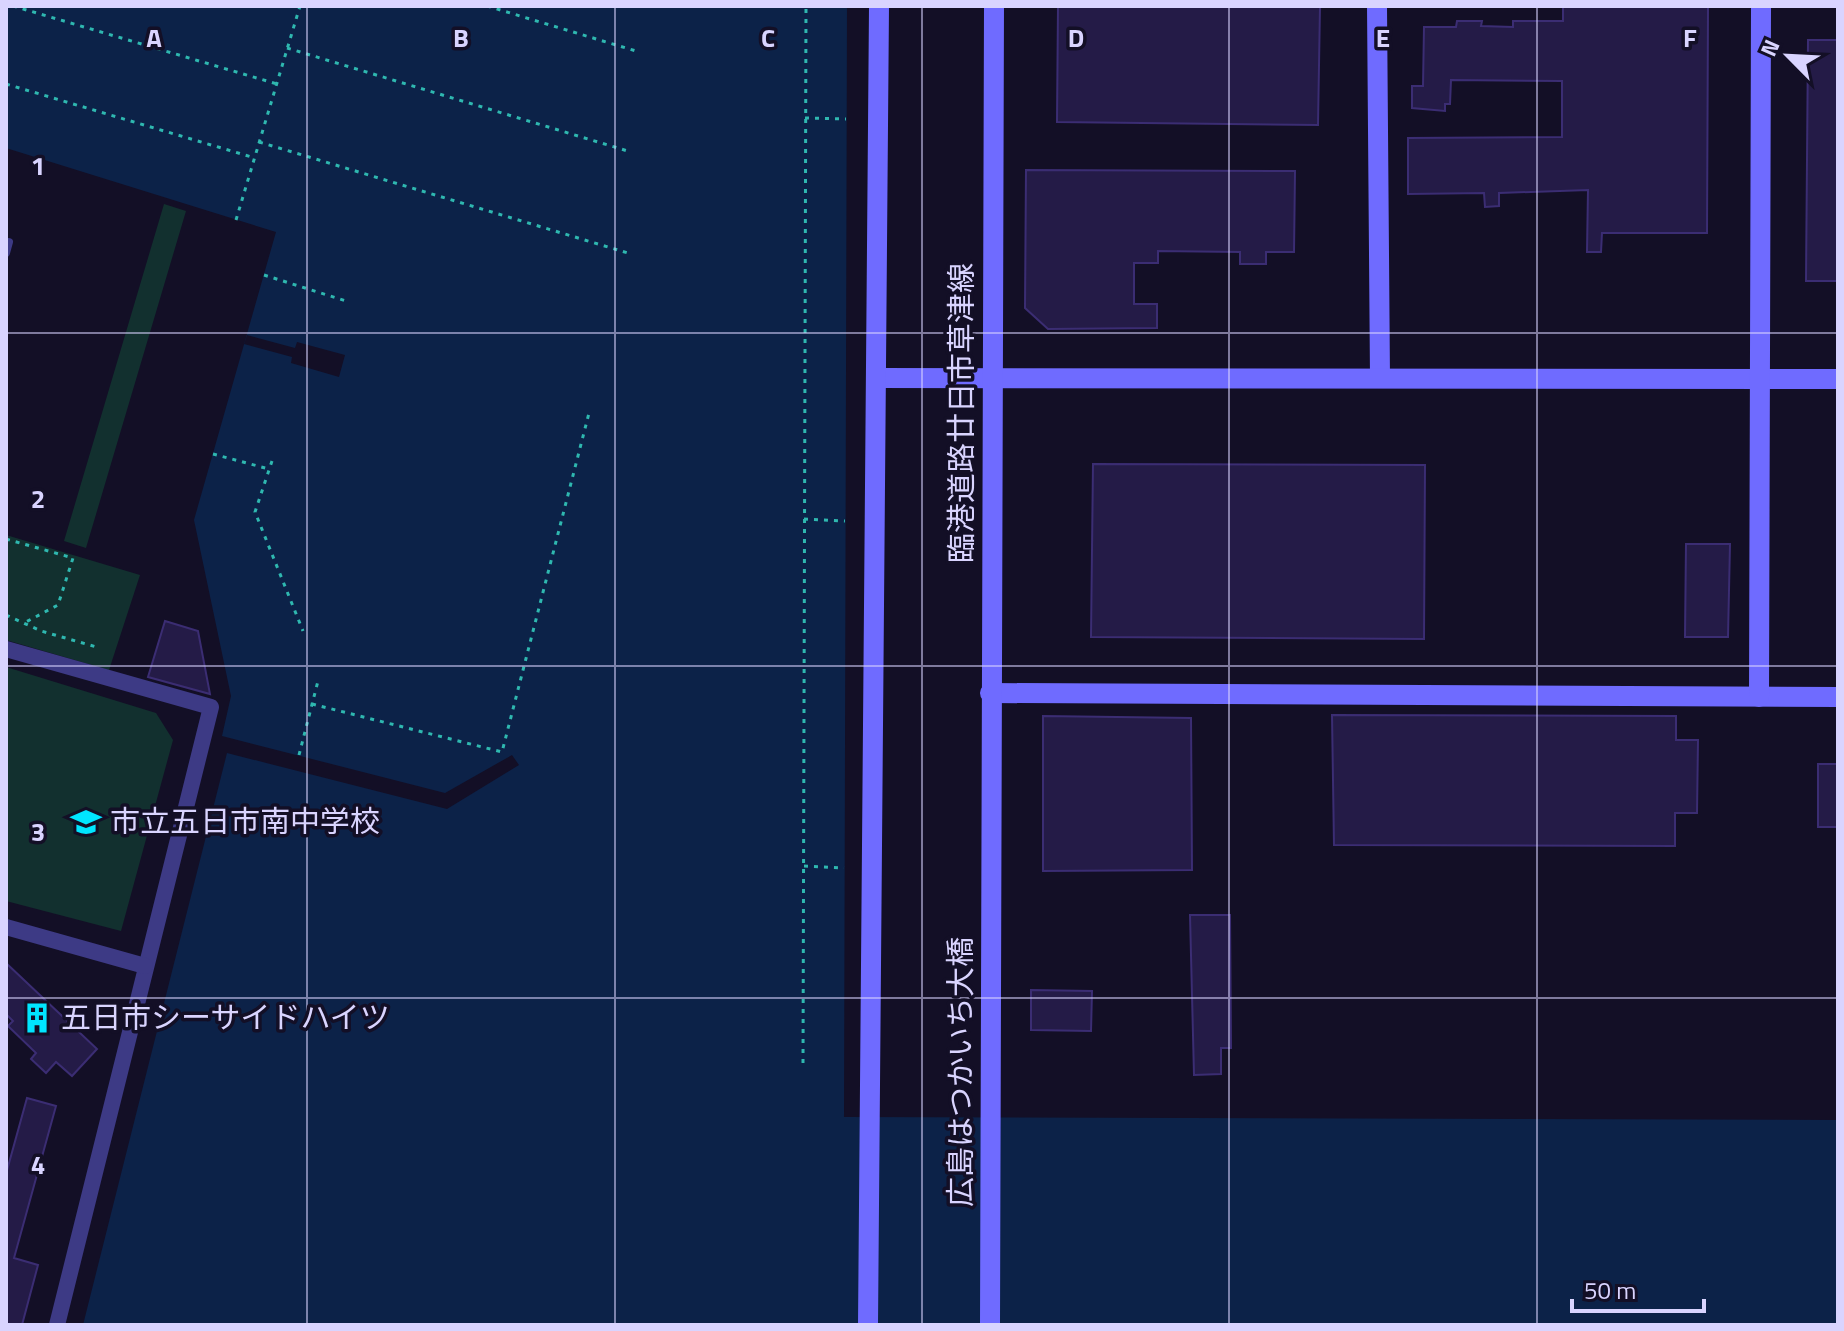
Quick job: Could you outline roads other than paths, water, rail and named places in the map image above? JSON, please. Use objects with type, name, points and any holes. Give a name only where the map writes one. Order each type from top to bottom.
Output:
[{"type":"street","points":[[868,1325],[879,6]]},
{"type":"street","name":"臨港道路廿日市草津線","points":[[991,820],[994,6]]},
{"type":"street","points":[[1377,6],[1380,378]]},
{"type":"street","points":[[1759,697],[1761,6]]},
{"type":"street","points":[[877,378],[1838,379]]},
{"type":"street","points":[[6,649],[211,707],[57,1325]]},
{"type":"street","points":[[990,693],[1838,697]]},
{"type":"street","name":"広島はつかいち大橋","points":[[990,1325],[991,820]]},
{"type":"street","points":[[6,927],[145,966]]},
{"type":"lane","points":[[6,253],[9,242]]},
{"type":"water","points":[[6,6],[847,6],[844,1117],[1838,1120],[1838,1325],[83,1325],[227,753],[447,809],[519,765],[512,755],[445,793],[222,736],[231,696],[194,520],[276,232],[6,148]]},
{"type":"place","name":"市立五日市南中学校","points":[[86,822]]},
{"type":"place","name":"五日市シーサイドハイツ","points":[[37,1018]]}]
